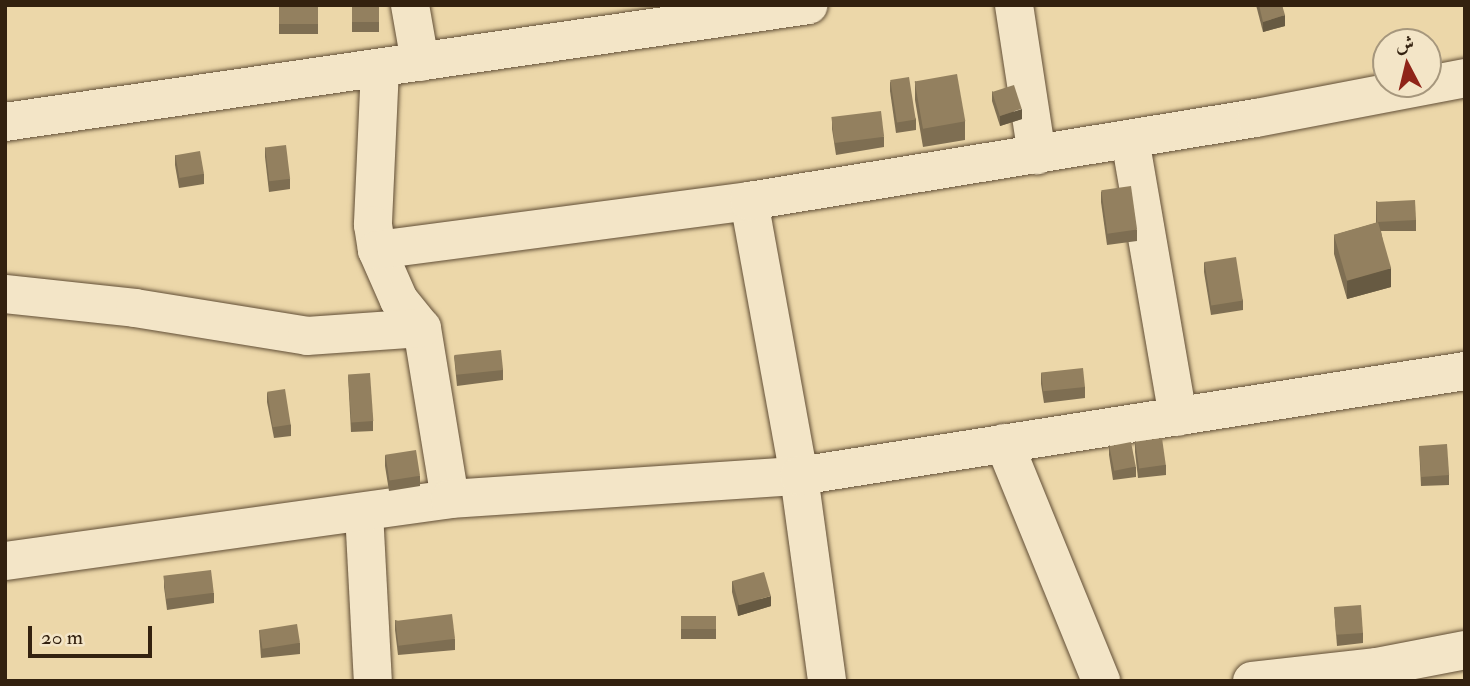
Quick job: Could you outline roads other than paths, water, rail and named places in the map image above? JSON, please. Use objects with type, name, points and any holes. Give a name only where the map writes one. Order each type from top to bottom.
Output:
[{"type":"street","points":[[410,5],[420,62]]},
{"type":"street","points":[[5,122],[809,5]]},
{"type":"street","points":[[1014,5],[1037,155]]},
{"type":"street","points":[[380,68],[373,225],[377,250],[393,291],[422,328],[450,499]]},
{"type":"street","points":[[377,250],[748,201],[1037,155],[1465,78]]},
{"type":"street","points":[[1130,139],[1178,416]]},
{"type":"street","points":[[748,201],[799,476],[827,681]]},
{"type":"street","points":[[5,294],[135,308],[307,336],[422,328]]},
{"type":"street","points":[[5,561],[450,499],[799,476],[1465,371]]},
{"type":"street","points":[[1004,443],[1101,681]]},
{"type":"street","points":[[364,512],[373,681]]},
{"type":"street","points":[[1252,681],[1377,674],[1465,650]]}]
